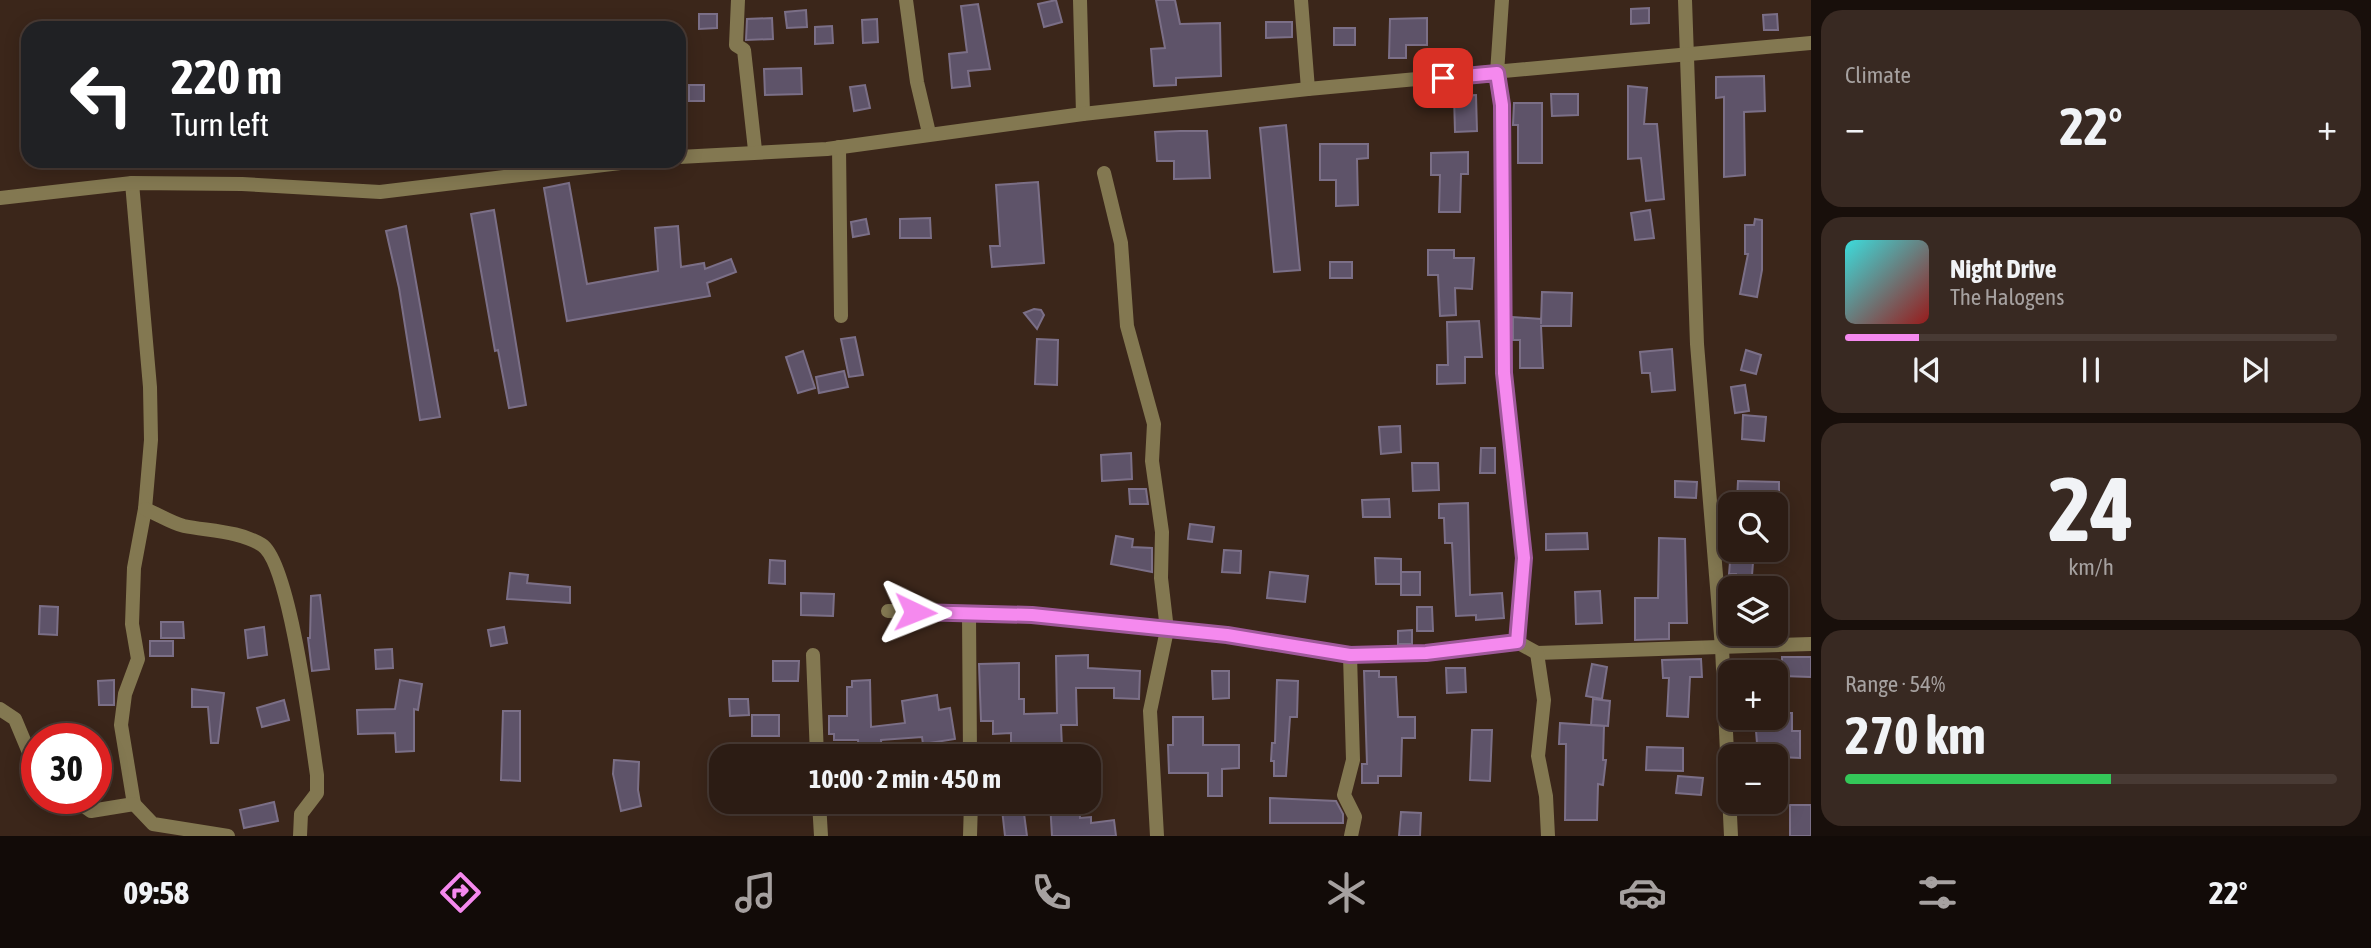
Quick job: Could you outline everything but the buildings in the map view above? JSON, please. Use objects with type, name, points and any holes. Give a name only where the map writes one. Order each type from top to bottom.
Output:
[{"type":"street","points":[[738,0],[736,45],[744,50],[755,150]]},
{"type":"street","points":[[906,0],[917,82],[929,133]]},
{"type":"street","points":[[1080,0],[1083,114]]},
{"type":"street","points":[[1301,0],[1308,89]]},
{"type":"street","points":[[1502,0],[1497,73],[1503,130],[1504,373],[1524,558],[1517,642]]},
{"type":"street","points":[[1685,0],[1697,344],[1722,648],[1731,836]]},
{"type":"street","points":[[686,156],[755,150],[839,147],[929,133],[1308,89],[1811,43]]},
{"type":"street","points":[[839,147],[841,316]]},
{"type":"street","points":[[0,198],[132,183],[242,184],[380,192],[579,168]]},
{"type":"street","points":[[1104,173],[1121,243],[1127,326],[1154,424],[1152,461],[1162,532],[1161,578],[1167,630],[1150,711],[1157,836]]},
{"type":"street","points":[[132,183],[150,387],[152,440],[145,509],[134,568],[132,624],[138,659],[125,694],[121,725],[134,804],[153,824],[228,836]]},
{"type":"street","points":[[145,509],[182,525],[220,531],[262,545],[271,554],[284,586],[317,775],[317,793],[301,814],[300,836]]},
{"type":"street","points":[[888,611],[1032,615],[1227,635],[1350,655],[1426,653],[1517,642],[1537,653],[1811,644]]},
{"type":"street","points":[[970,614],[970,744]]},
{"type":"street","points":[[1537,653],[1544,700],[1538,755],[1546,796],[1548,836]]},
{"type":"street","points":[[813,655],[817,744]]},
{"type":"street","points":[[1350,655],[1353,760],[1344,795],[1354,817],[1351,836]]},
{"type":"street","points":[[0,709],[15,719],[21,734]]},
{"type":"street","points":[[112,808],[134,804]]},
{"type":"street","points":[[820,814],[821,836]]},
{"type":"street","points":[[970,836],[971,814]]},
{"type":"route","points":[[915,612],[1032,615],[1227,635],[1350,655],[1426,653],[1517,642],[1524,558],[1504,373],[1506,341],[1501,236],[1502,105],[1497,73],[1443,78]]}]
